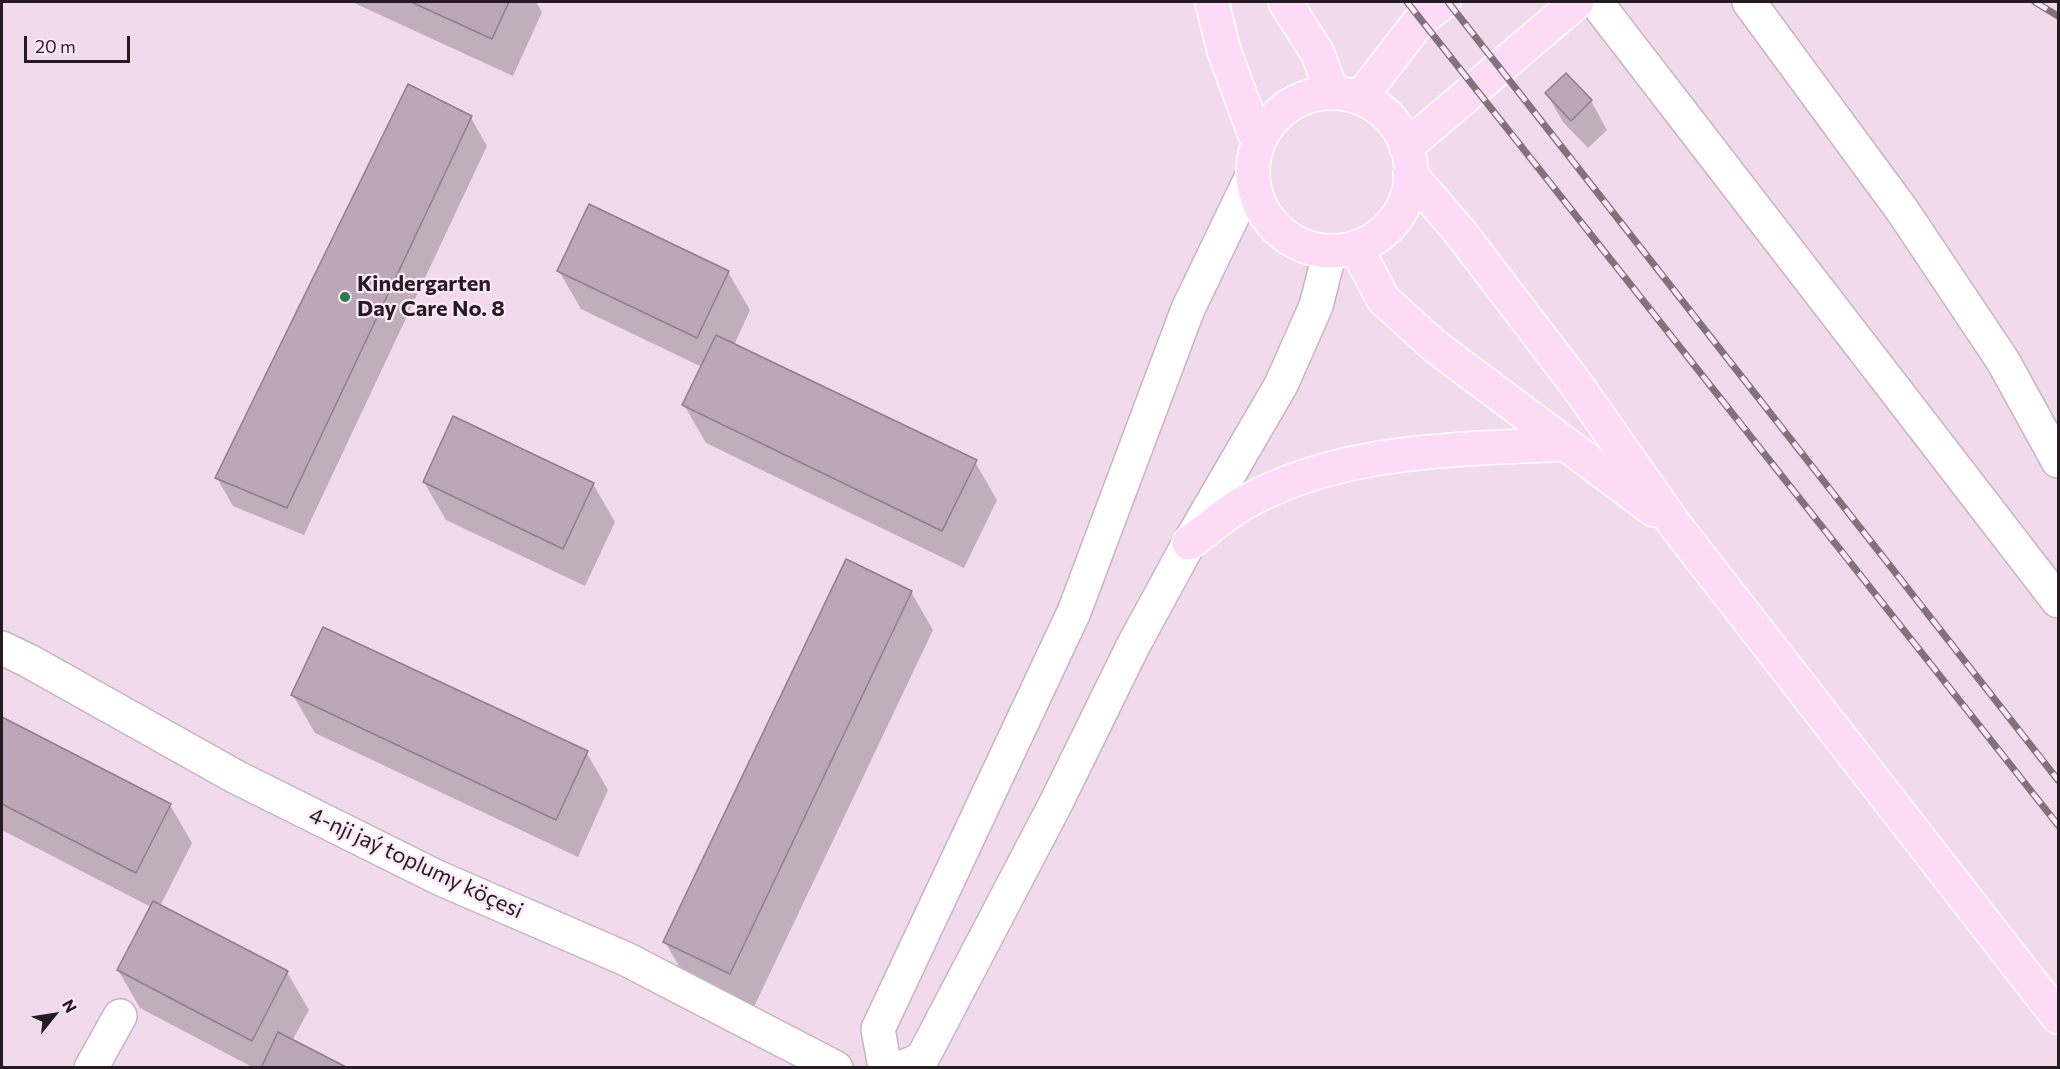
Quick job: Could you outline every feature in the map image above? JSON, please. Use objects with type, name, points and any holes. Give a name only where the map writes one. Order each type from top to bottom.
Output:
[{"type":"main road","points":[[1212,2],[1255,158],[1257,197],[1268,219],[1285,235],[1306,247],[1343,249],[1378,236],[1395,219],[1407,198],[1408,160],[1576,2]]},
{"type":"main road","points":[[1285,2],[1346,95]]},
{"type":"main road","points":[[1346,95],[1421,19],[1444,2]]},
{"type":"main road","points":[[1255,158],[1270,122],[1288,106],[1309,96],[1346,95],[1380,109],[1396,126],[1408,160],[1569,374],[1675,525],[2058,1017]]},
{"type":"main road","points":[[1343,249],[1383,298],[1436,347],[1675,525]]},
{"type":"main road","points":[[1189,543],[1244,503],[1308,474],[1390,454],[1565,444]]},
{"type":"street","points":[[1596,2],[2058,601]]},
{"type":"street","points":[[1749,2],[1902,210],[2003,361],[2058,461]]},
{"type":"street","points":[[885,1068],[878,1029],[1074,612],[1188,309],[1255,158]]},
{"type":"street","points":[[901,1068],[922,1059],[1056,803],[1133,646],[1189,543],[1281,386],[1343,249]]},
{"type":"street","name":"4-nji jaý toplumy köçesi","points":[[2,648],[247,782],[439,878],[626,959],[836,1068]]},
{"type":"street","points":[[91,1068],[120,1016]]},
{"type":"building","points":[[411,2],[509,2],[492,39]]},
{"type":"building","points":[[1566,73],[1592,100],[1571,121],[1545,93]]},
{"type":"building","name":"Kindergarten Day Care No. 8","points":[[408,84],[472,116],[287,508],[215,478]]},
{"type":"building","points":[[589,204],[729,271],[697,338],[557,271]]},
{"type":"building","points":[[716,335],[977,460],[942,531],[682,405]]},
{"type":"building","points":[[453,416],[594,483],[563,549],[423,482]]},
{"type":"building","points":[[846,559],[912,591],[730,974],[663,942]]},
{"type":"building","points":[[323,627],[588,751],[556,820],[291,695]]},
{"type":"building","points":[[2,717],[171,804],[136,873],[2,804]]},
{"type":"building","points":[[153,901],[288,971],[252,1041],[117,970]]},
{"type":"building","points":[[278,1032],[348,1068],[261,1068]]},
{"type":"railway","points":[[1407,2],[2058,825]]},
{"type":"railway","points":[[1448,2],[2058,780]]},
{"type":"railway","points":[[2035,2],[2058,16]]},
{"type":"place","name":"Kindergarten Day Care No. 8","points":[[345,297]]}]
